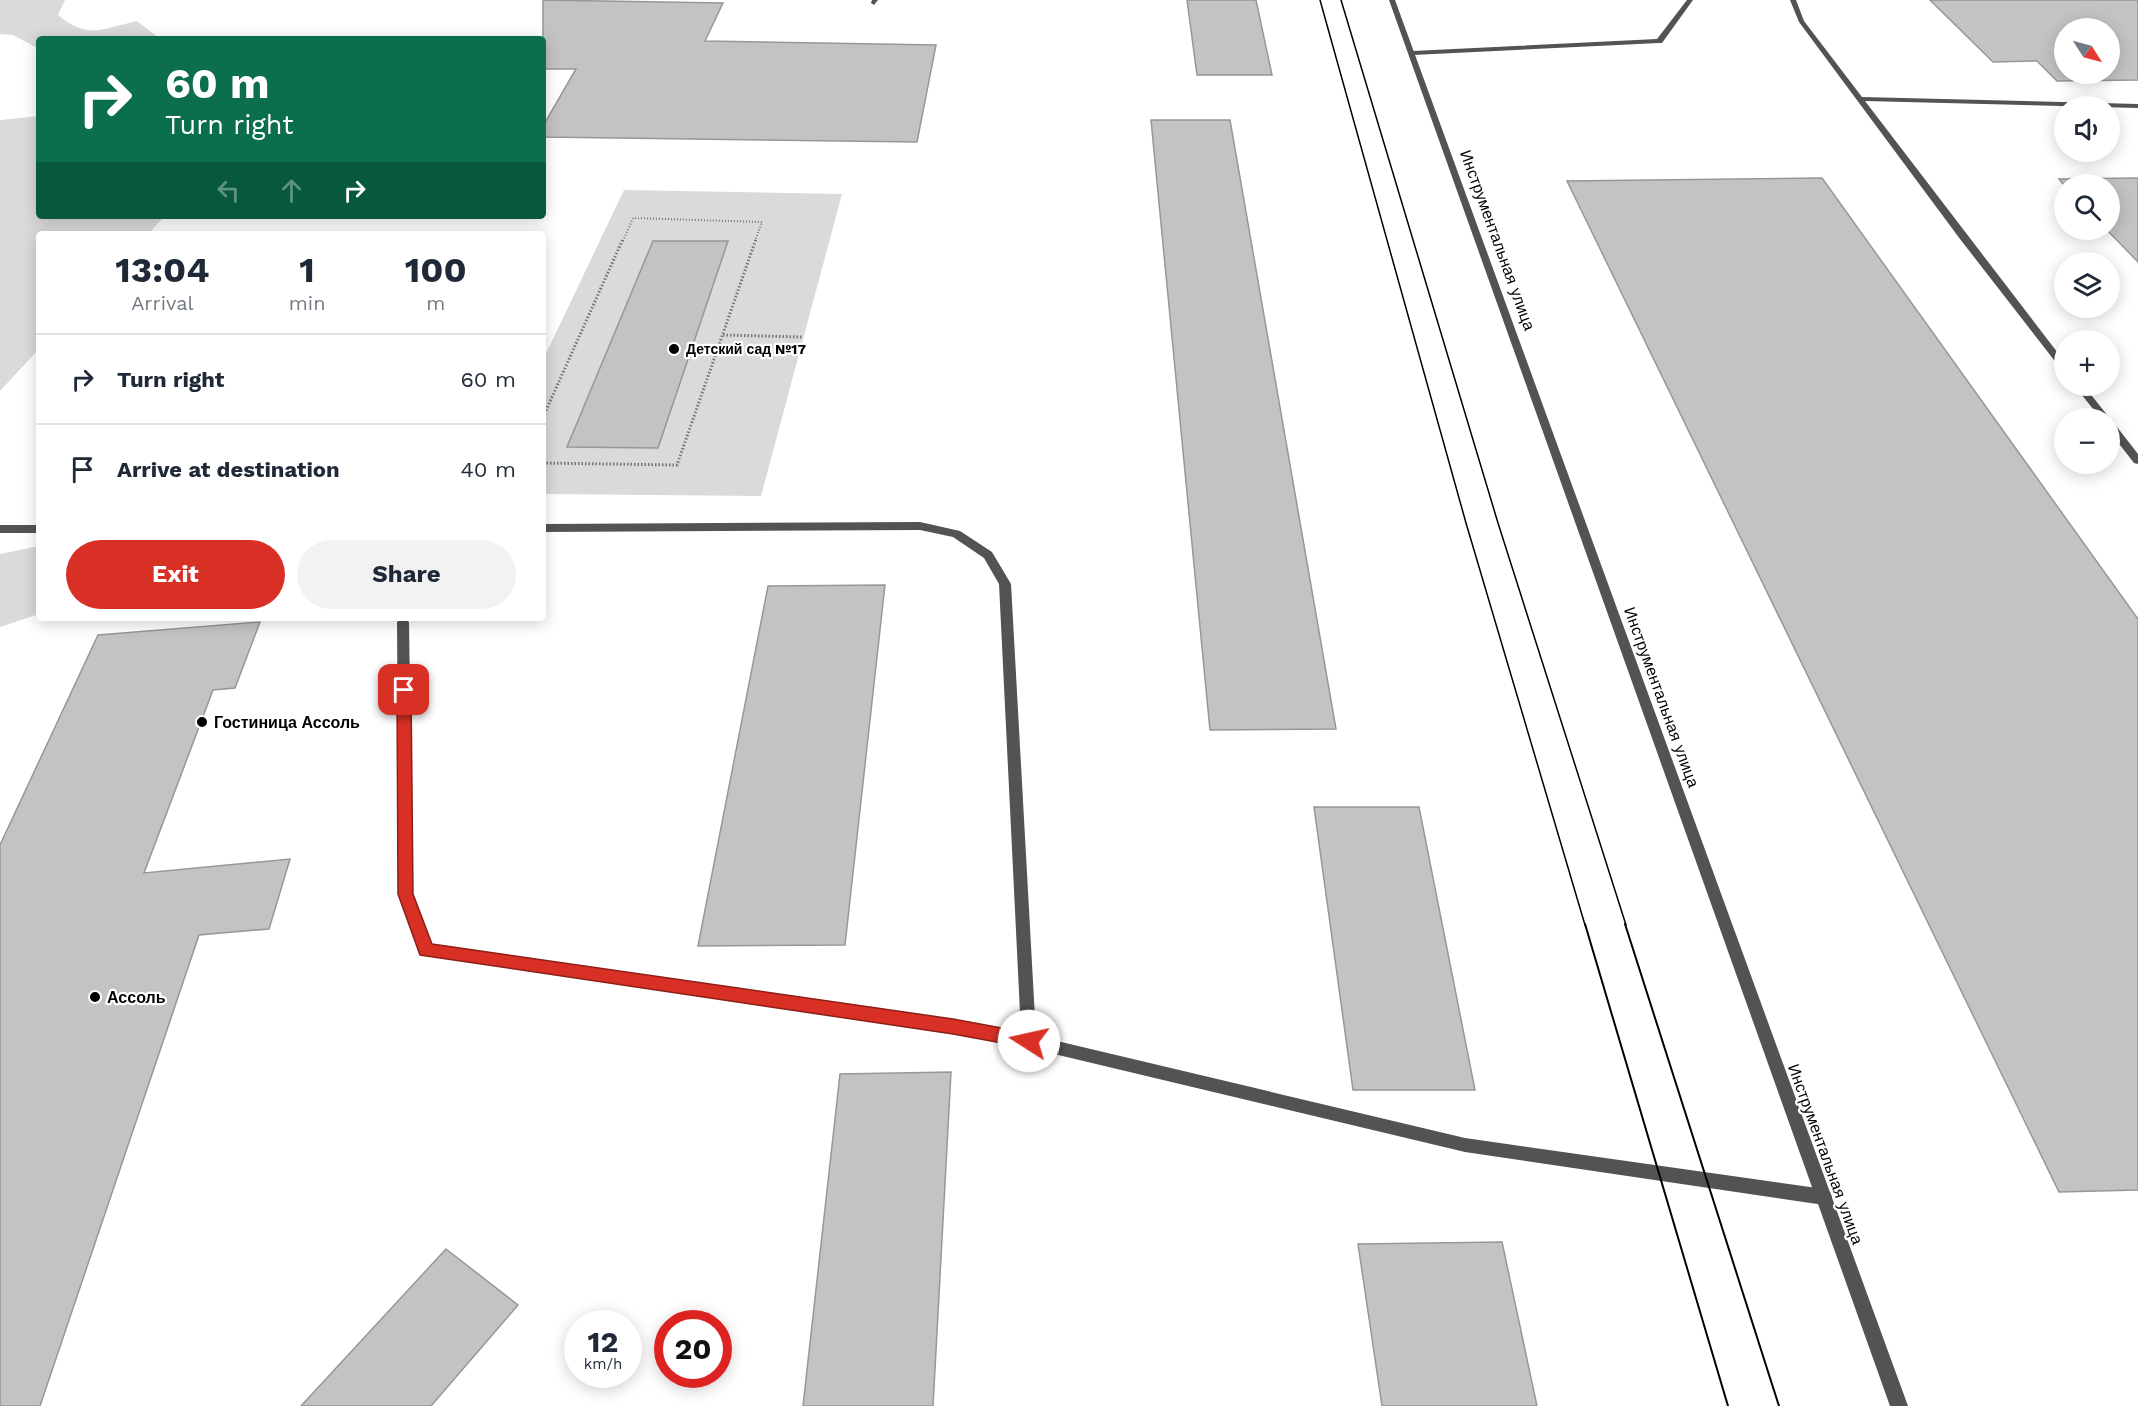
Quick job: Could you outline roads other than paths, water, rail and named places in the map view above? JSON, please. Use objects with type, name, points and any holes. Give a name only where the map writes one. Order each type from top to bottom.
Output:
[{"type":"street","name":"Инструментальная улица","points":[[1392,0],[1899,1406]]},
{"type":"street","points":[[1413,53],[1659,41],[1690,0]]},
{"type":"street","points":[[1793,0],[1801,21],[2054,354]]},
{"type":"street","points":[[1860,99],[2138,106]]},
{"type":"street","points":[[2087,396],[2097,408]]},
{"type":"street","points":[[2120,438],[2138,461]]},
{"type":"street","points":[[546,528],[920,526],[956,534],[987,555],[1005,584],[1029,1041]]},
{"type":"street","points":[[0,529],[36,529]]},
{"type":"street","points":[[403,622],[406,894],[426,950],[953,1027],[1029,1041],[1465,1145],[1824,1197]]},
{"type":"tram line","points":[[1320,0],[1466,523],[1585,925]]},
{"type":"tram line","points":[[1341,0],[1498,523],[1626,925]]},
{"type":"tram line","points":[[1585,924],[1728,1406]]},
{"type":"tram line","points":[[1625,924],[1779,1406]]},
{"type":"place","name":"Детский сад №17","points":[[674,349]]},
{"type":"place","name":"Гостиница Ассоль","points":[[202,722]]},
{"type":"place","name":"Ассоль","points":[[95,997]]}]
